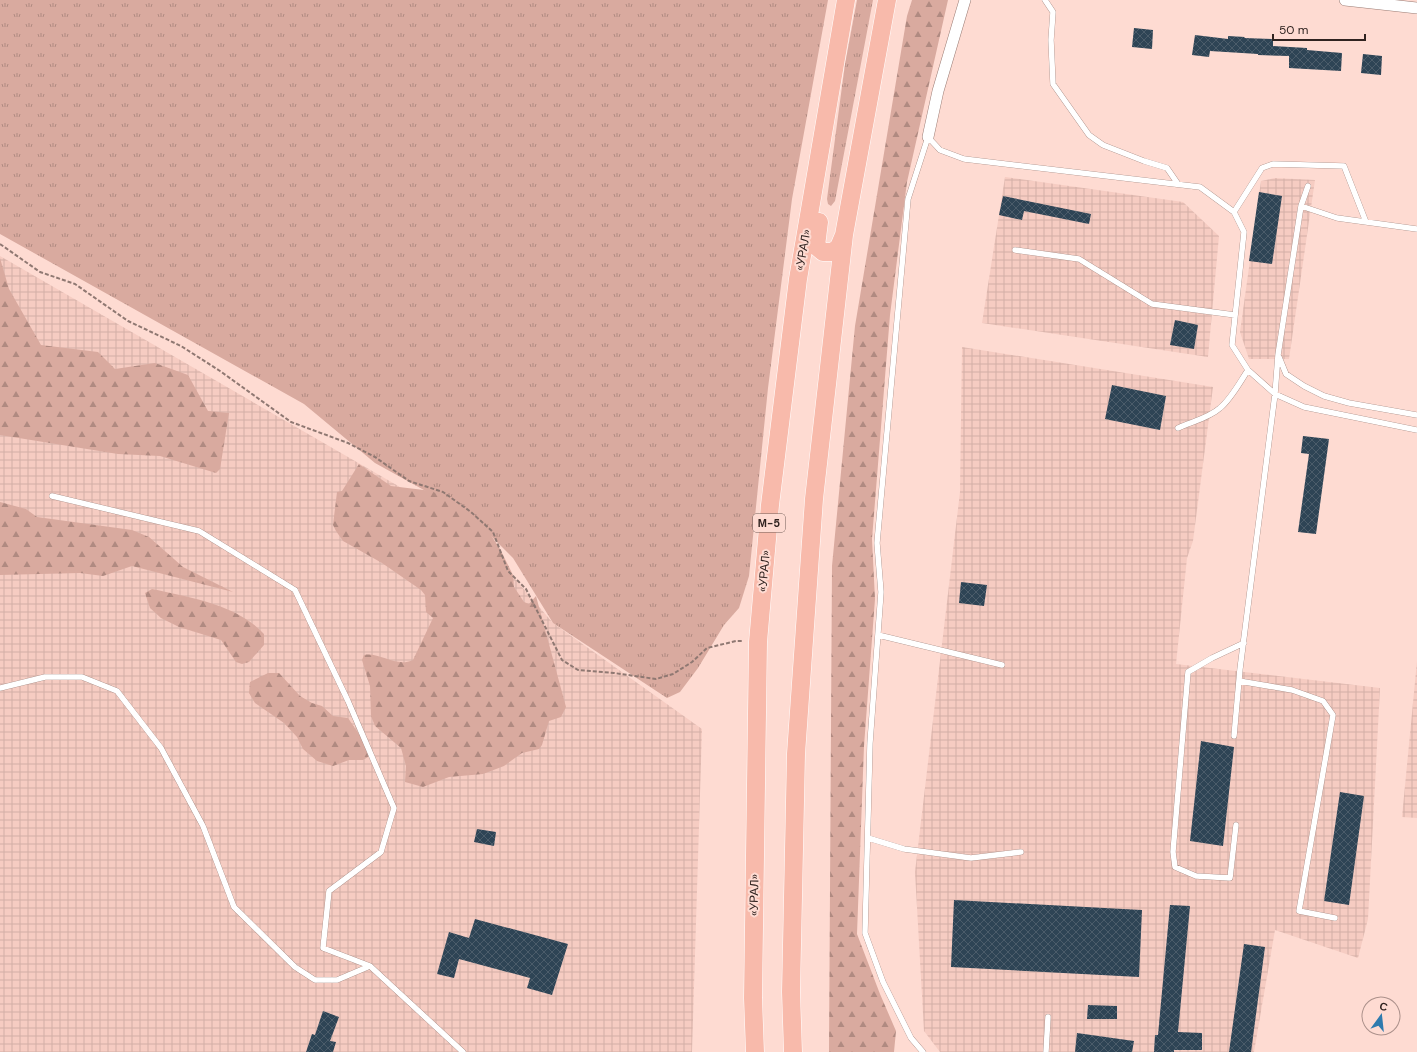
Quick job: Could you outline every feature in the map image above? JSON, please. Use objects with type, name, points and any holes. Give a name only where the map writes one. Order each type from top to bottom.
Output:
[{"type":"main road","name":"«УРАЛ»","points":[[755,1052],[753,998],[758,642],[770,505],[796,294],[846,0]]},
{"type":"main road","points":[[793,1052],[791,992],[796,754],[814,499],[844,235],[887,0]]},
{"type":"main road","points":[[817,172],[822,197],[816,246],[823,252],[833,252],[839,246],[844,235]]},
{"type":"street","points":[[928,137],[938,91],[965,0]]},
{"type":"street","points":[[1345,0],[1416,5]]},
{"type":"lane","points":[[1045,0],[1053,12],[1053,84],[1089,135],[1103,145],[1144,161],[1168,168],[1178,184]]},
{"type":"lane","points":[[923,1052],[911,1038],[883,982],[865,933],[870,743],[881,592],[877,543],[908,199],[928,137],[940,150],[964,159],[1200,187],[1234,212],[1244,232],[1232,345],[1248,370],[1275,394],[1304,407],[1417,430]]},
{"type":"lane","points":[[1234,212],[1262,168],[1273,164],[1336,165],[1344,166],[1366,222]]},
{"type":"lane","points":[[1234,736],[1239,680],[1275,394],[1278,355],[1301,206],[1308,186]]},
{"type":"lane","points":[[1301,206],[1337,218],[1417,229]]},
{"type":"lane","points":[[1015,250],[1079,259],[1152,304],[1235,315]]},
{"type":"lane","points":[[1278,355],[1286,374],[1304,386],[1324,396],[1349,403],[1417,415]]},
{"type":"lane","points":[[1178,428],[1220,409],[1248,370]]},
{"type":"lane","points":[[52,496],[199,531],[295,590],[348,700],[394,808],[381,852],[329,891],[323,948],[370,966],[463,1052]]},
{"type":"lane","points":[[878,635],[1002,665]]},
{"type":"lane","points":[[1236,826],[1230,878],[1196,876],[1174,867],[1173,852],[1188,672],[1212,658],[1244,643]]},
{"type":"lane","points":[[0,688],[45,677],[82,676],[117,691],[161,748],[204,826],[234,907],[295,967],[316,980],[337,980],[370,966]]},
{"type":"lane","points":[[1239,680],[1298,692],[1323,701],[1333,715],[1300,911],[1335,918]]},
{"type":"lane","points":[[868,838],[904,849],[971,858],[1021,852]]},
{"type":"lane","points":[[1046,1052],[1048,1017]]},
{"type":"path","points":[[0,244],[40,272],[75,284],[128,321],[181,346],[220,371],[291,422],[348,443],[376,457],[409,481],[443,492],[471,512],[492,532],[508,570],[526,589],[562,660],[578,670],[656,679],[673,674],[692,662],[707,648],[736,641],[758,642]]},
{"type":"shaded area","points":[[1005,177],[1183,202],[1219,236],[1208,357],[982,323]]},
{"type":"shaded area","points":[[1275,178],[1315,180],[1289,359],[1249,359],[1240,332],[1261,181]]},
{"type":"shaded area","points":[[0,256],[471,528],[553,623],[702,729],[692,1052],[0,1052]]},
{"type":"shaded area","points":[[962,347],[1213,387],[1193,541],[1187,558],[1176,664],[1380,688],[1368,919],[1358,958],[1275,930],[1254,1052],[940,1052],[924,1031],[915,872],[960,492]]},
{"type":"shaded area","points":[[1417,661],[1417,818],[1402,817]]},
{"type":"green space","points":[[0,0],[828,0],[792,199],[768,388],[749,576],[739,608],[724,625],[698,668],[680,692],[667,698],[553,623],[513,558],[471,516],[375,463],[304,404],[0,234]]},
{"type":"green space","points":[[857,0],[873,0],[835,201],[831,206],[828,204],[827,199],[845,64]]},
{"type":"green space","points":[[912,0],[948,0],[907,182],[890,315],[872,539],[875,599],[864,746],[857,934],[896,1031],[894,1052],[829,1052],[832,566],[855,326],[907,16]]},
{"type":"green space","points":[[0,258],[9,289],[41,345],[98,352],[115,369],[155,363],[188,375],[208,411],[229,413],[220,469],[216,473],[160,456],[118,454],[0,435]]},
{"type":"green space","points":[[359,464],[391,486],[432,491],[452,503],[464,505],[483,523],[500,549],[513,575],[514,587],[524,602],[529,604],[536,596],[566,707],[561,717],[549,721],[542,745],[539,749],[522,753],[504,766],[483,774],[449,777],[423,787],[405,782],[406,766],[401,748],[375,726],[371,716],[370,686],[362,660],[364,655],[370,655],[400,662],[413,660],[433,618],[426,612],[425,595],[421,590],[382,563],[343,541],[333,525],[337,492],[342,491]]},
{"type":"green space","points":[[0,502],[26,509],[37,517],[132,530],[149,537],[183,567],[233,592],[132,566],[103,576],[80,573],[0,575]]},
{"type":"green space","points":[[152,589],[197,599],[227,609],[241,616],[264,634],[264,645],[249,662],[242,664],[236,662],[221,640],[179,627],[161,618],[150,608],[145,593]]},
{"type":"green space","points":[[268,673],[279,673],[300,696],[312,703],[322,706],[333,716],[348,718],[367,746],[368,757],[363,760],[349,760],[333,766],[317,761],[303,749],[297,737],[284,723],[255,703],[249,693],[250,682]]},
{"type":"building","points":[[1134,28],[1153,30],[1152,49],[1132,47]]},
{"type":"building","points":[[1195,35],[1228,39],[1228,36],[1273,39],[1273,46],[1307,48],[1307,50],[1342,53],[1341,71],[1289,68],[1289,56],[1210,51],[1209,57],[1192,55]]},
{"type":"building","points":[[1363,54],[1382,56],[1381,75],[1361,73]]},
{"type":"building","points":[[1259,192],[1282,196],[1272,264],[1249,261]]},
{"type":"building","points":[[1003,196],[1091,214],[1089,224],[1024,211],[1022,220],[999,215]]},
{"type":"building","points":[[1175,320],[1198,325],[1194,349],[1170,345]]},
{"type":"building","points":[[1112,385],[1166,396],[1160,430],[1105,419]]},
{"type":"building","points":[[1303,436],[1329,439],[1316,534],[1298,532],[1309,454],[1301,453]]},
{"type":"building","points":[[961,582],[987,585],[984,606],[959,603]]},
{"type":"building","points":[[1201,741],[1234,747],[1223,846],[1190,841]]},
{"type":"building","points":[[1340,792],[1364,796],[1349,905],[1324,901]]},
{"type":"building","points":[[477,829],[496,832],[494,846],[474,842]]},
{"type":"building","points":[[954,900],[1142,910],[1139,977],[951,967]]},
{"type":"building","points":[[1170,905],[1190,906],[1178,1032],[1202,1033],[1202,1050],[1154,1052],[1155,1035],[1158,1035]]},
{"type":"building","points":[[475,919],[568,944],[552,995],[527,988],[530,978],[459,959],[454,978],[437,974],[449,932],[469,938]]},
{"type":"building","points":[[1244,944],[1265,947],[1251,1052],[1229,1052]]},
{"type":"building","points":[[1088,1005],[1117,1006],[1117,1019],[1087,1019]]},
{"type":"building","points":[[323,1011],[339,1017],[330,1041],[336,1042],[333,1052],[306,1052],[312,1034],[315,1035]]},
{"type":"building","points":[[1077,1033],[1134,1041],[1132,1052],[1075,1052]]}]
